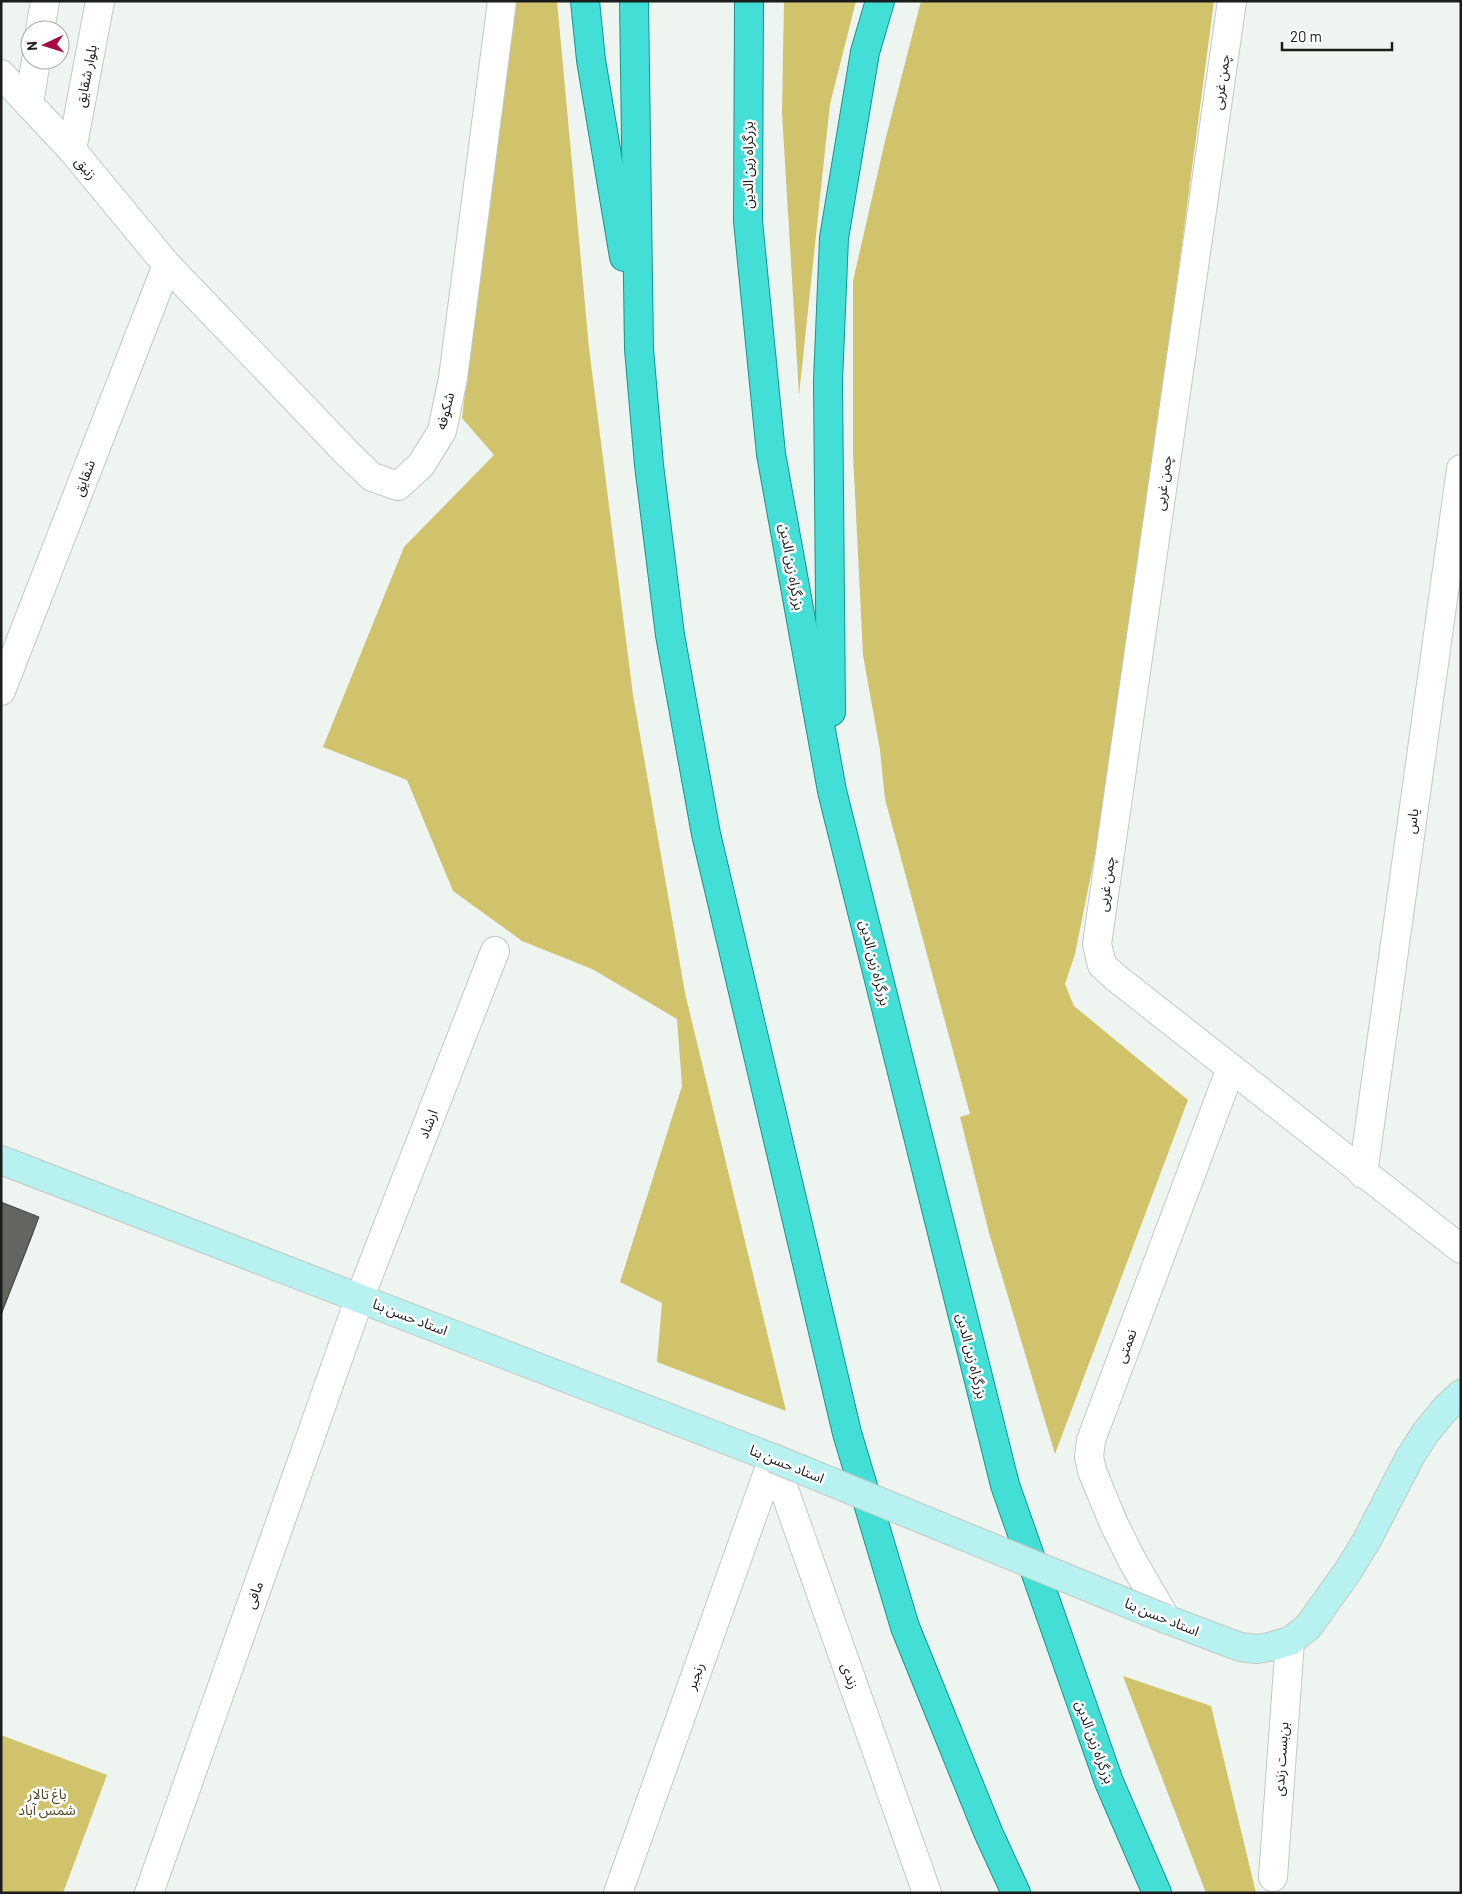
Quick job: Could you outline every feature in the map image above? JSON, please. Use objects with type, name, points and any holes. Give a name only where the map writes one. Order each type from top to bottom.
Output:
[{"type":"highway","points":[[585,1],[592,60],[639,348]]},
{"type":"highway","points":[[634,1],[639,348],[649,464],[670,635],[706,834],[847,1433],[905,1627],[988,1832],[1016,1893]]},
{"type":"highway","name":"بزرگراه زین الدین","points":[[749,1],[748,221],[772,454],[832,791],[1005,1485],[1109,1782],[1157,1893]]},
{"type":"highway","points":[[832,791],[828,381],[834,238],[865,52],[880,1]]},
{"type":"main road","name":"استاد حسن بنا","points":[[1,1160],[774,1458],[1166,1619],[1240,1647],[1269,1647],[1290,1641],[1308,1627],[1348,1572],[1367,1540],[1410,1457],[1426,1432],[1446,1408],[1461,1394]]},
{"type":"street","points":[[42,20],[45,1]]},
{"type":"street","name":"بلوار شقایق","points":[[72,150],[100,1]]},
{"type":"street","name":"شکوفه","points":[[168,265],[366,472],[372,477],[398,486],[421,465],[442,431],[453,378],[502,1]]},
{"type":"street","name":"چمن غربی","points":[[1231,1068],[1102,965],[1097,944],[1232,1]]},
{"type":"street","points":[[29,104],[34,70]]},
{"type":"street","name":"زنبق","points":[[1,74],[72,150],[168,265]]},
{"type":"street","name":"شقایق","points":[[1,691],[168,265]]},
{"type":"street","name":"یاس","points":[[1363,1174],[1461,469]]},
{"type":"street","name":"ارشاد","points":[[360,1297],[495,951]]},
{"type":"street","points":[[1231,1068],[1363,1174],[1461,1249]]},
{"type":"street","name":"نعمتی","points":[[1166,1619],[1114,1524],[1092,1471],[1089,1457],[1091,1440],[1231,1068]]},
{"type":"street","name":"مافی","points":[[149,1893],[360,1297]]},
{"type":"street","name":"رنجبر","points":[[618,1893],[774,1458]]},
{"type":"street","name":"زندی","points":[[774,1458],[927,1893]]},
{"type":"street","name":"بن‌بست زندی","points":[[1273,1877],[1290,1641]]},
{"type":"green space","points":[[512,1],[557,1],[589,348],[633,695],[685,993],[786,1411],[657,1362],[662,1303],[620,1282],[682,1086],[677,1019],[592,969],[522,941],[453,891],[407,780],[323,747],[404,547],[494,455],[462,418]]},
{"type":"green space","points":[[784,1],[856,1],[830,104],[799,395],[782,113]]},
{"type":"green space","points":[[921,1],[1214,1],[1114,760],[1075,954],[1065,984],[1074,1006],[1188,1100],[1055,1454],[989,1233],[960,1117],[970,1114],[885,799],[880,750],[863,655],[853,454],[853,281],[885,141]]},
{"type":"green space","points":[[1123,1676],[1211,1706],[1256,1893],[1206,1893]]},
{"type":"green space","name":"باغ تالار شمس آباد","points":[[1,1735],[107,1775],[63,1893],[1,1893]]},
{"type":"building","points":[[1,1202],[39,1217],[1,1314]]}]
